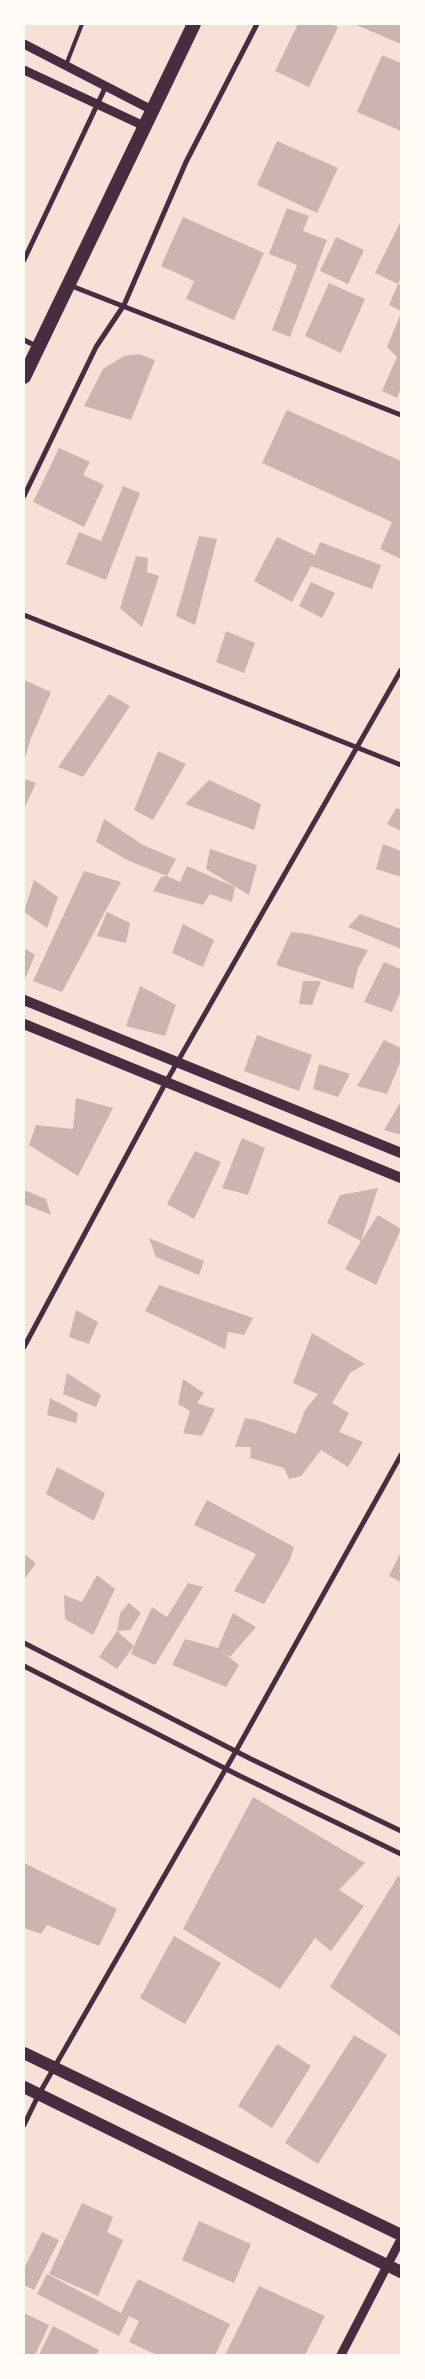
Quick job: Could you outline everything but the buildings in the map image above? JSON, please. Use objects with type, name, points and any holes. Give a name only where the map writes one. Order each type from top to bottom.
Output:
[{"type":"highway","points":[[24,377],[194,24]]},
{"type":"main road","points":[[24,1000],[401,1153]]},
{"type":"main road","points":[[24,1024],[401,1178]]},
{"type":"main road","points":[[24,2053],[401,2235]]},
{"type":"main road","points":[[24,2087],[401,2272]]},
{"type":"street","points":[[24,496],[96,347],[124,305],[186,162],[257,24]]},
{"type":"street","points":[[24,44],[152,110]]},
{"type":"street","points":[[24,70],[144,126]]},
{"type":"street","points":[[24,260],[106,86]]},
{"type":"street","points":[[68,284],[401,415]]},
{"type":"street","points":[[24,340],[39,347]]},
{"type":"street","points":[[24,615],[401,765]]},
{"type":"street","points":[[24,1347],[177,1062],[401,670]]},
{"type":"street","points":[[24,2125],[39,2094],[236,1751],[401,1455]]},
{"type":"street","points":[[24,1643],[236,1751],[401,1831]]},
{"type":"street","points":[[24,1666],[225,1769],[401,1854]]},
{"type":"street","points":[[340,2355],[401,2239]]},
{"type":"lane","points":[[66,64],[82,24]]}]
